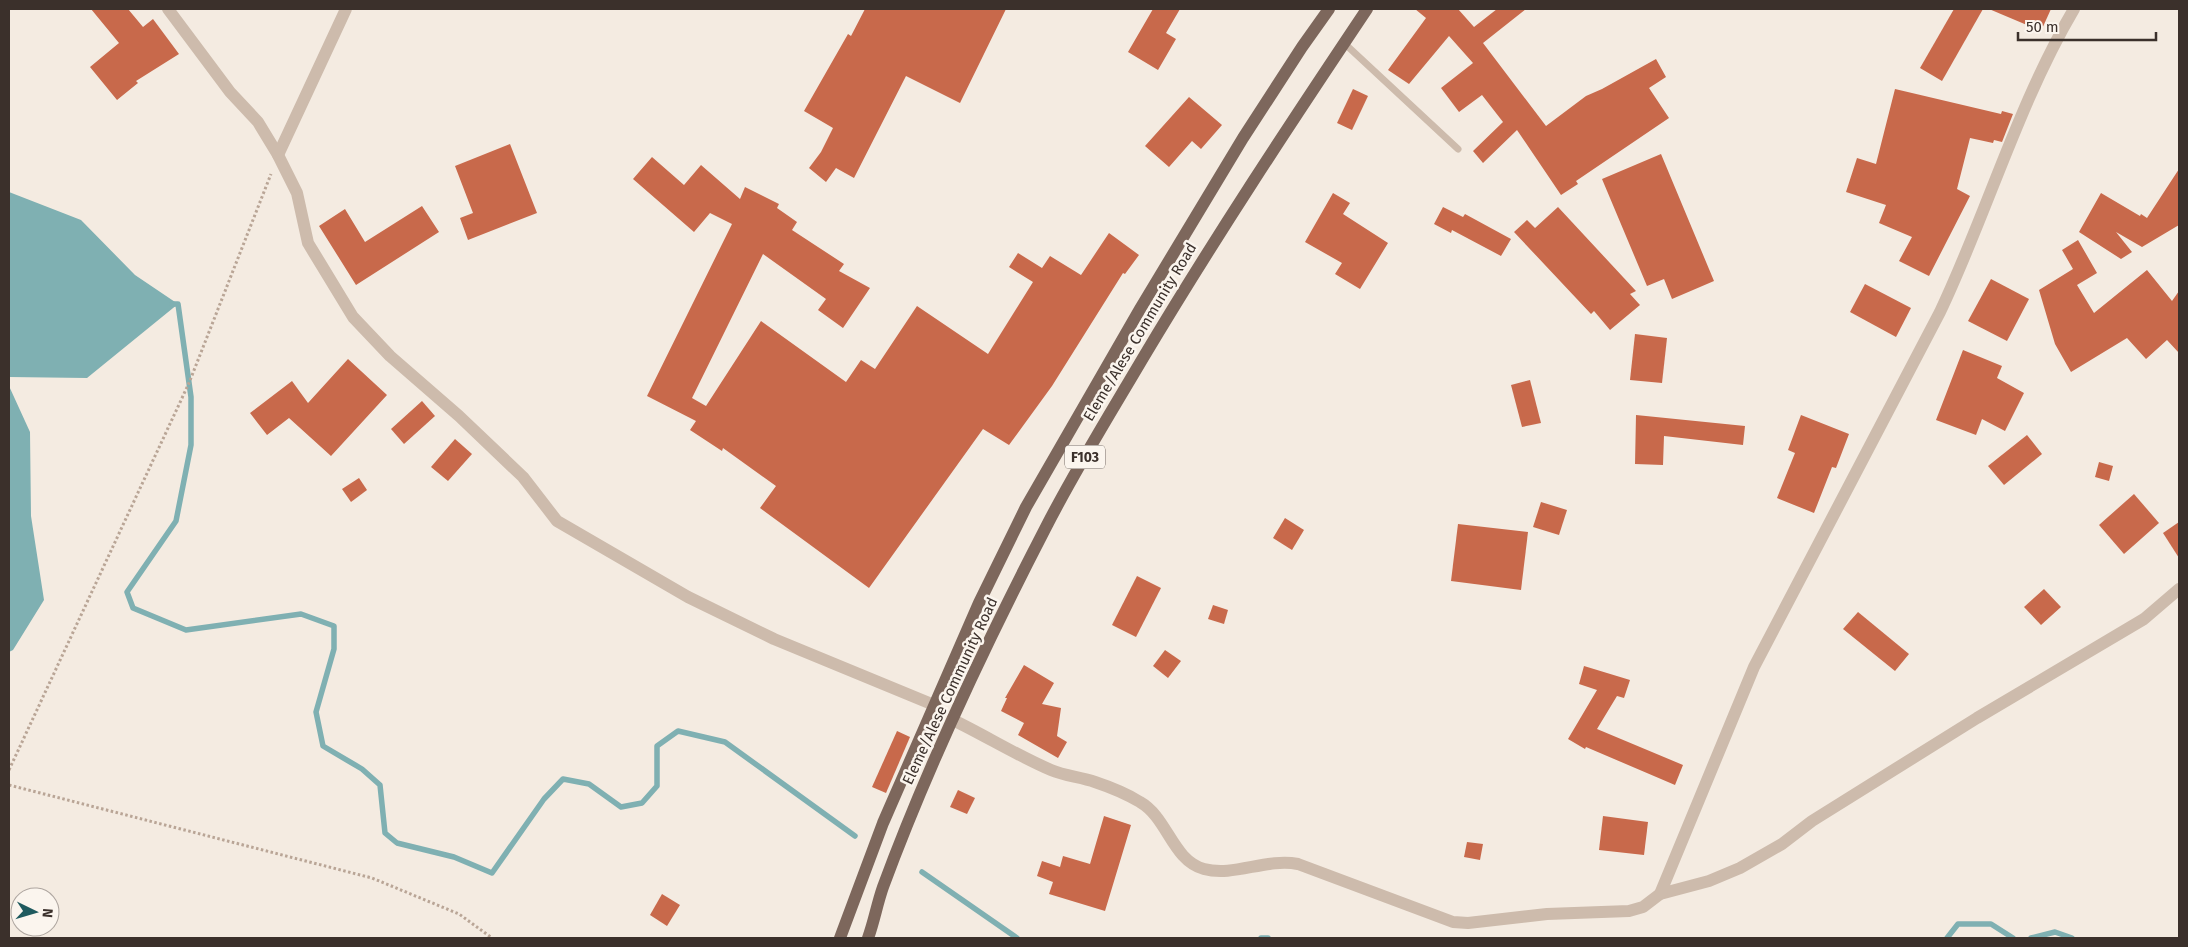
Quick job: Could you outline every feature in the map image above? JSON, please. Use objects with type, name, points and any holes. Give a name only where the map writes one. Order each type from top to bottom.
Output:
[{"type":"main road","name":"Eleme/Alese Community Road","points":[[840,938],[879,832],[979,603],[1026,507],[1140,309],[1243,138],[1329,9]]},
{"type":"main road","name":"Eleme/Alese Community Road","points":[[868,938],[886,881],[929,773],[1046,527],[1106,420],[1258,171],[1367,9]]},
{"type":"street","points":[[168,9],[230,92],[258,122],[278,155],[297,193],[308,243],[353,317],[390,356],[459,416],[523,477],[557,521],[688,597],[774,639],[934,705]]},
{"type":"street","points":[[278,155],[346,9]]},
{"type":"street","points":[[1660,894],[1754,667],[1940,312],[1962,266],[2030,98],[2074,9]]},
{"type":"street","points":[[953,720],[1052,771],[1096,782],[1139,801],[1156,816],[1184,857],[1202,868],[1223,870],[1282,861],[1298,864],[1452,922],[1468,923],[1547,914],[1629,911],[1643,907],[1660,894],[1709,881],[1740,868],[1782,844],[1812,821],[1944,738],[2144,619],[2179,588]]},
{"type":"lane","points":[[1344,43],[1458,149]]},
{"type":"path","points":[[9,770],[189,383],[278,155]]},
{"type":"path","points":[[9,785],[372,878],[459,914],[492,938]]},
{"type":"water","points":[[9,192],[81,220],[135,275],[178,304],[87,378],[9,377]]},
{"type":"water","points":[[9,386],[30,432],[31,516],[44,600],[13,650],[9,652]]},
{"type":"building","points":[[91,9],[128,9],[143,27],[153,19],[179,54],[136,81],[138,83],[117,100],[90,67],[119,43]]},
{"type":"building","points":[[865,9],[1006,9],[960,103],[906,76],[854,178],[836,168],[826,182],[809,168],[821,152],[833,128],[804,111],[848,34],[851,36]]},
{"type":"building","points":[[1153,9],[1180,9],[1166,33],[1176,39],[1158,70],[1128,52]]},
{"type":"building","points":[[1415,9],[1458,9],[1474,27],[1497,9],[1526,9],[1483,43],[1546,126],[1586,96],[1656,59],[1666,77],[1649,88],[1669,118],[1576,181],[1578,184],[1561,195],[1517,130],[1483,163],[1473,151],[1503,122],[1482,95],[1459,112],[1441,88],[1473,63],[1449,36],[1409,84],[1388,70],[1426,18]]},
{"type":"building","points":[[1954,9],[1983,9],[1942,81],[1920,68]]},
{"type":"building","points":[[1989,9],[2051,9],[2041,31]]},
{"type":"building","points":[[1353,89],[1368,96],[1352,130],[1337,123]]},
{"type":"building","points":[[1895,89],[2001,114],[2002,111],[2013,114],[2002,142],[1994,140],[1993,143],[1970,138],[1957,189],[1970,196],[1929,276],[1899,261],[1912,237],[1879,223],[1886,205],[1846,192],[1857,158],[1876,164]]},
{"type":"building","points":[[1189,97],[1222,125],[1201,149],[1192,141],[1169,167],[1145,146]]},
{"type":"building","points":[[510,144],[537,213],[468,240],[460,218],[473,213],[455,166]]},
{"type":"building","points":[[1661,154],[1714,281],[1672,299],[1664,279],[1647,286],[1602,179]]},
{"type":"building","points":[[652,157],[684,185],[701,165],[740,199],[745,187],[779,204],[777,208],[797,222],[792,230],[844,264],[839,271],[870,288],[843,328],[818,310],[826,299],[763,254],[692,398],[706,406],[761,321],[846,382],[861,360],[875,369],[917,306],[988,354],[1033,282],[1009,267],[1018,253],[1042,268],[1050,256],[1081,275],[1109,233],[1139,255],[1125,274],[1123,273],[1052,386],[1009,445],[983,429],[869,588],[760,508],[776,486],[723,448],[722,451],[690,430],[696,421],[647,396],[732,224],[710,213],[694,232],[633,179]]},
{"type":"building","points":[[2179,169],[2179,225],[2142,247],[2116,232],[2132,252],[2121,259],[2079,232],[2101,193],[2140,216],[2141,214],[2147,218]]},
{"type":"building","points":[[1333,193],[1350,203],[1343,214],[1388,243],[1360,289],[1335,274],[1342,263],[1305,242]]},
{"type":"building","points":[[422,206],[439,232],[356,285],[319,226],[345,209],[365,242]]},
{"type":"building","points":[[1443,207],[1463,217],[1465,214],[1511,239],[1501,256],[1452,230],[1451,233],[1434,224]]},
{"type":"building","points":[[1558,207],[1636,291],[1630,294],[1640,305],[1610,330],[1594,311],[1591,314],[1514,232],[1527,220],[1535,228]]},
{"type":"building","points":[[2078,240],[2097,273],[2077,285],[2094,313],[2147,270],[2172,301],[2179,291],[2179,353],[2167,340],[2146,359],[2127,338],[2071,372],[2055,344],[2039,290],[2073,269],[2062,250]]},
{"type":"building","points":[[1991,279],[2029,299],[2007,341],[1968,321]]},
{"type":"building","points":[[1865,284],[1911,308],[1896,337],[1850,312]]},
{"type":"building","points":[[1635,334],[1667,338],[1662,383],[1630,380]]},
{"type":"building","points":[[1963,350],[2002,366],[1997,378],[2024,393],[2005,431],[1982,419],[1976,435],[1936,420]]},
{"type":"building","points":[[348,359],[387,395],[331,456],[289,418],[267,435],[250,413],[292,381],[308,403]]},
{"type":"building","points":[[1530,380],[1541,423],[1522,427],[1511,385]]},
{"type":"building","points":[[422,401],[435,416],[404,444],[391,429]]},
{"type":"building","points":[[1636,415],[1745,426],[1743,445],[1664,436],[1663,465],[1635,464]]},
{"type":"building","points":[[1801,415],[1849,434],[1836,468],[1832,467],[1814,513],[1777,498],[1795,453],[1788,450]]},
{"type":"building","points":[[2027,435],[2042,454],[2004,485],[1988,466]]},
{"type":"building","points":[[455,439],[472,454],[448,481],[431,467]]},
{"type":"building","points":[[2099,462],[2113,466],[2109,481],[2095,477]]},
{"type":"building","points":[[359,478],[367,490],[351,502],[342,489]]},
{"type":"building","points":[[2134,494],[2159,523],[2124,554],[2099,525]]},
{"type":"building","points":[[1541,502],[1567,510],[1559,535],[1533,527]]},
{"type":"building","points":[[1285,518],[1304,530],[1292,550],[1273,538]]},
{"type":"building","points":[[2179,522],[2179,558],[2163,533]]},
{"type":"building","points":[[1458,524],[1528,532],[1521,590],[1451,581]]},
{"type":"building","points":[[1137,576],[1161,588],[1136,637],[1112,625]]},
{"type":"building","points":[[2044,589],[2061,607],[2041,625],[2024,607]]},
{"type":"building","points":[[1213,605],[1228,610],[1224,624],[1208,619]]},
{"type":"building","points":[[1858,612],[1909,654],[1895,671],[1843,629]]},
{"type":"building","points":[[1165,650],[1181,661],[1168,678],[1153,666]]},
{"type":"building","points":[[1024,665],[1054,683],[1042,704],[1061,708],[1057,736],[1067,742],[1058,758],[1018,735],[1024,723],[1001,711],[1007,698],[1005,698]]},
{"type":"building","points":[[1584,666],[1630,680],[1624,698],[1617,696],[1597,729],[1683,765],[1675,785],[1586,747],[1585,749],[1568,739],[1597,690],[1579,684]]},
{"type":"building","points":[[897,731],[910,737],[886,793],[872,787]]},
{"type":"building","points":[[958,790],[975,798],[967,814],[950,807]]},
{"type":"building","points":[[1104,816],[1131,825],[1105,911],[1049,894],[1053,882],[1037,876],[1042,861],[1060,867],[1063,856],[1090,864]]},
{"type":"building","points":[[1603,816],[1648,822],[1644,855],[1599,850]]},
{"type":"building","points":[[1467,842],[1483,844],[1480,860],[1464,857]]},
{"type":"building","points":[[662,894],[680,905],[667,926],[650,915]]},
{"type":"waterway","points":[[172,304],[178,304],[191,397],[191,445],[176,521],[127,592],[133,608],[186,630],[301,614],[334,626],[334,649],[316,712],[323,746],[362,769],[380,785],[385,833],[397,843],[454,857],[492,873],[544,799],[563,779],[589,784],[621,807],[642,803],[657,786],[657,746],[678,731],[725,742],[855,836]]},
{"type":"waterway","points":[[922,872],[1017,938]]},
{"type":"waterway","points":[[1947,938],[1958,924],[1991,924],[2013,938]]},
{"type":"waterway","points":[[2031,938],[2055,932],[2072,938]]},
{"type":"waterway","points":[[1261,938],[1268,938]]}]
